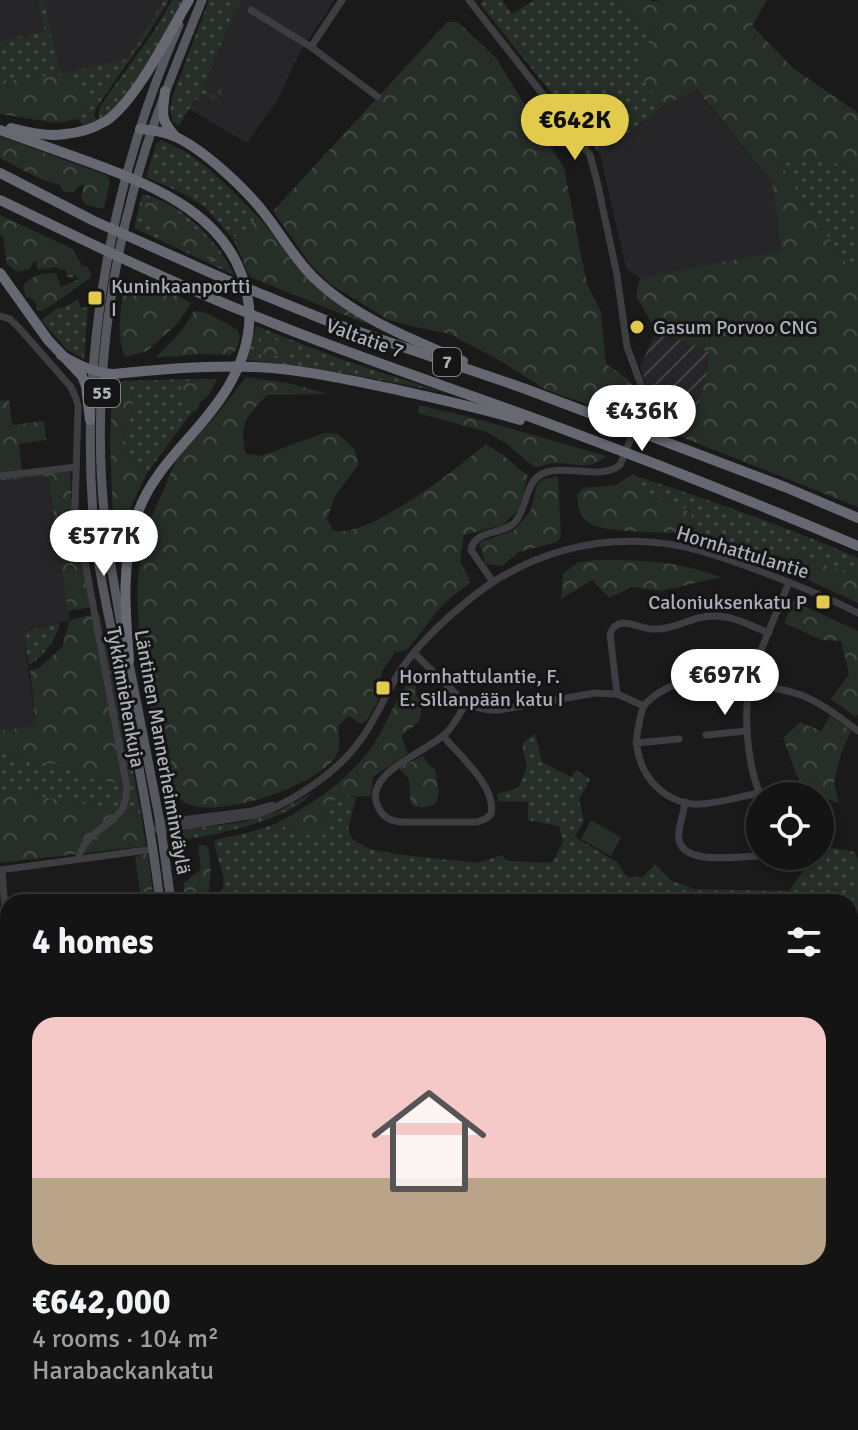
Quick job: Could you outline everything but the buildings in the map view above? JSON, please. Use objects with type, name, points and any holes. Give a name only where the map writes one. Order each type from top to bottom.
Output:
[{"type":"highway","points":[[0,127],[63,135],[83,131],[105,121],[126,102],[190,0]]},
{"type":"highway","points":[[165,91],[164,124],[176,137],[233,179],[260,207],[312,276],[336,297],[405,336],[523,388]]},
{"type":"highway","points":[[0,127],[154,188],[186,206],[201,217],[223,242],[234,257],[246,286],[250,321],[245,353],[227,390],[168,460],[138,511],[130,537],[126,568],[125,614],[129,660]]},
{"type":"highway","points":[[146,130],[176,137]]},
{"type":"highway","name":"Valtatie 7","points":[[0,173],[94,221],[265,296],[330,322],[523,388],[785,487],[858,518]]},
{"type":"highway","name":"Valtatie 7","points":[[0,200],[134,264],[267,321],[573,432],[858,546]]},
{"type":"highway","points":[[0,273],[48,340],[82,376],[90,420]]},
{"type":"highway","points":[[61,355],[81,367],[114,374],[220,366],[305,372],[484,409],[573,432]]},
{"type":"main road","name":"Läntinen Mannerheiminväylä","points":[[170,894],[104,520],[98,372],[102,295],[111,243],[146,130],[154,89],[190,0]]},
{"type":"main road","name":"Läntinen Mannerheiminväylä","points":[[146,130],[202,0]]},
{"type":"main road","name":"Läntinen Mannerheiminväylä","points":[[98,372],[90,420],[96,540],[159,894]]},
{"type":"street","points":[[311,47],[342,0]]},
{"type":"street","points":[[469,0],[590,155],[608,231],[627,347],[643,390],[641,414],[620,465],[604,472],[558,470],[541,474],[532,483],[522,512],[514,524],[473,542],[471,550],[493,582]]},
{"type":"street","points":[[251,10],[311,47],[378,97]]},
{"type":"street","name":"Tykkimiehenkuja","points":[[0,316],[10,319],[20,329],[74,392],[78,406],[75,508],[127,788],[120,812],[86,841],[78,859]]},
{"type":"street","points":[[0,476],[76,467]]},
{"type":"street","name":"Hornhattulantie","points":[[149,828],[256,815],[315,784],[337,766],[366,734],[401,669],[446,619],[493,582],[528,562],[563,550],[630,541],[676,545],[789,582],[858,613]]},
{"type":"street","points":[[757,782],[747,731],[750,685],[789,582]]},
{"type":"street","points":[[617,694],[610,634],[617,624],[667,629],[717,616],[769,633]]},
{"type":"street","points":[[414,653],[466,703],[486,709],[499,710],[595,693],[617,694],[644,706]]},
{"type":"street","points":[[746,796],[700,804],[685,802],[664,793],[652,783],[639,761],[636,743],[644,706],[677,684],[696,681],[750,685],[803,696],[858,731]]},
{"type":"street","points":[[443,736],[484,783],[491,799],[491,814],[477,822],[395,822],[385,817],[376,801],[378,783],[389,772],[443,736],[466,703]]},
{"type":"street","points":[[706,735],[747,731]]},
{"type":"street","points":[[636,743],[679,739]]},
{"type":"street","points":[[685,802],[679,836],[687,853],[702,858],[746,856]]},
{"type":"street","points":[[3,894],[1,870],[147,850]]},
{"type":"shaded area","points":[[0,0],[164,0],[127,59],[61,75],[49,30],[0,41]]},
{"type":"shaded area","points":[[239,0],[335,0],[300,52],[277,101],[247,143],[189,109]]},
{"type":"shaded area","points":[[695,89],[772,183],[781,252],[640,278],[626,268],[600,154],[662,107]]},
{"type":"shaded area","points":[[656,331],[709,351],[707,374],[697,411],[650,395],[640,367]]},
{"type":"shaded area","points":[[48,475],[70,620],[23,632],[36,725],[0,731],[0,481]]},
{"type":"green space","points":[[38,0],[44,0],[61,74],[127,59],[164,0],[169,0],[96,108],[94,115],[97,120],[83,125],[78,119],[87,102],[61,75],[0,81],[0,41],[45,31]]},
{"type":"green space","points":[[172,0],[184,0],[148,66],[126,97],[99,120],[103,102],[154,31]]},
{"type":"green space","points":[[209,0],[239,0],[241,5],[236,8],[202,89],[217,96],[223,85],[217,101],[201,94],[198,100],[195,99],[179,125],[173,122],[170,110],[173,95]]},
{"type":"green space","points":[[483,0],[502,0],[512,14],[534,0],[617,0],[630,17],[650,27],[648,46],[637,71],[662,107],[600,154],[480,4]]},
{"type":"green space","points":[[617,0],[767,0],[752,26],[793,68],[858,113],[858,171],[826,160],[782,163],[787,176],[858,281],[858,507],[646,423],[651,410],[650,395],[697,410],[707,374],[709,352],[656,331],[636,296],[640,278],[781,251],[772,183],[696,89],[662,107],[637,71],[639,51],[648,46],[650,27],[630,17]]},
{"type":"green space","points":[[447,22],[458,22],[496,58],[564,168],[587,284],[601,312],[606,364],[633,386],[637,400],[635,421],[546,390],[450,334],[387,319],[330,284],[311,265],[273,211]]},
{"type":"green space","points":[[61,75],[87,102],[78,119],[57,123],[0,114],[0,81]]},
{"type":"green space","points":[[0,136],[108,176],[110,181],[104,207],[85,204],[81,198],[84,185],[81,184],[74,192],[64,192],[59,184],[38,178],[0,158]]},
{"type":"green space","points":[[161,140],[204,165],[262,221],[236,242],[204,206],[146,177],[156,144]]},
{"type":"green space","points":[[826,160],[858,171],[858,281],[787,176],[782,162]]},
{"type":"green space","points":[[142,194],[171,205],[197,224],[218,248],[234,275],[134,228]]},
{"type":"green space","points":[[145,198],[163,206],[194,228],[212,244],[221,263],[181,249],[158,235],[150,225]]},
{"type":"green space","points":[[0,215],[73,249],[82,266],[88,267],[91,273],[89,279],[43,311],[36,311],[36,304],[26,297],[23,286],[30,279],[56,273],[61,287],[79,279],[74,275],[72,279],[67,276],[66,270],[56,267],[38,270],[36,261],[29,269],[18,272],[7,264],[3,236],[0,236]]},
{"type":"green space","points":[[256,219],[262,221],[305,273],[365,320],[364,323],[250,277],[233,238],[239,233],[247,233]]},
{"type":"green space","points":[[124,283],[131,285],[138,293],[147,287],[172,293],[191,303],[177,324],[147,351],[125,357],[120,330]]},
{"type":"green space","points":[[78,300],[81,308],[88,307],[84,359],[67,350],[41,320],[59,307]]},
{"type":"green space","points":[[194,311],[211,315],[238,330],[240,337],[236,350],[230,355],[155,358],[181,332]]},
{"type":"green space","points":[[256,326],[343,360],[445,393],[346,374],[246,360]]},
{"type":"green space","points":[[265,336],[297,351],[281,356],[261,356],[257,344]]},
{"type":"green space","points":[[246,377],[288,383],[329,394],[267,395],[249,415],[243,435],[246,454],[261,456],[324,433],[338,434],[354,448],[359,464],[335,496],[327,519],[333,530],[348,530],[389,513],[435,484],[486,444],[528,476],[518,510],[503,525],[464,535],[460,561],[471,582],[443,604],[408,649],[395,653],[382,671],[378,701],[367,720],[361,724],[349,716],[338,726],[338,752],[325,767],[308,779],[262,798],[238,805],[195,806],[181,800],[173,791],[159,758],[138,622],[138,578],[148,528],[177,460]]},
{"type":"green space","points":[[190,379],[181,390],[192,412],[147,473],[133,466],[126,454],[124,433],[132,415],[133,392],[123,381]]},
{"type":"green space","points":[[190,379],[217,379],[198,410],[192,412],[180,389]]},
{"type":"green space","points":[[123,381],[133,392],[132,415],[124,433],[126,454],[133,466],[147,473],[129,511],[113,521],[110,442],[112,389]]},
{"type":"green space","points":[[9,400],[12,425],[44,421],[46,440],[19,444],[22,471],[0,474],[0,401]]},
{"type":"green space","points":[[419,405],[606,456],[588,465],[552,463],[535,468],[487,432],[418,413]]},
{"type":"green space","points":[[70,470],[72,503],[92,607],[68,611],[48,476],[0,481],[0,478]]},
{"type":"green space","points":[[633,474],[639,477],[650,495],[685,509],[695,526],[680,533],[606,529],[589,523],[577,499],[583,488],[616,485]]},
{"type":"green space","points":[[558,476],[561,537],[557,542],[519,552],[502,566],[485,564],[479,542],[513,531],[530,512],[537,485],[543,479]]},
{"type":"green space","points":[[639,477],[749,515],[858,558],[858,577],[795,551],[771,557],[687,532],[695,525],[689,510],[645,494]]},
{"type":"green space","points":[[795,551],[858,577],[858,603],[800,576],[779,555]]},
{"type":"green space","points":[[578,562],[661,562],[721,577],[661,591],[632,587],[609,598],[592,580],[561,599],[563,574]]},
{"type":"green space","points":[[793,601],[858,631],[856,717],[831,699],[849,674],[841,641],[822,640],[784,623]]},
{"type":"green space","points":[[99,613],[132,765],[119,783],[88,778],[60,765],[0,753],[0,731],[36,725],[30,671],[39,668],[62,647],[70,620]]},
{"type":"green space","points":[[60,623],[49,647],[29,665],[23,632]]},
{"type":"green space","points":[[412,677],[417,678],[415,695],[423,703],[419,722],[401,736],[408,753],[373,777],[371,796],[344,796],[334,801],[324,814],[328,826],[323,836],[312,836],[275,824],[317,799],[354,768],[375,742]]},
{"type":"green space","points":[[830,716],[851,731],[834,783],[799,782],[783,738],[800,722],[821,731]]},
{"type":"green space","points":[[535,733],[542,762],[571,777],[576,770],[590,779],[579,800],[584,820],[575,837],[617,862],[627,877],[643,877],[655,864],[671,881],[695,889],[789,891],[804,870],[834,870],[834,848],[855,852],[858,859],[858,894],[220,894],[222,872],[215,840],[275,824],[312,836],[328,826],[324,814],[330,805],[345,797],[356,797],[348,830],[353,840],[370,849],[477,863],[502,855],[507,861],[553,861],[563,842],[559,826],[528,820],[528,802],[498,801],[497,794],[518,788],[527,767],[522,744]]},
{"type":"green space","points":[[0,753],[60,765],[88,778],[119,783],[132,765],[141,814],[0,790]]},
{"type":"green space","points":[[423,756],[435,769],[439,792],[437,802],[428,806],[412,806],[409,780],[400,767]]},
{"type":"green space","points":[[834,783],[839,803],[834,801]]},
{"type":"green space","points":[[0,790],[141,814],[146,846],[0,863]]},
{"type":"green space","points":[[312,793],[300,803],[266,820],[170,843],[170,836],[176,831],[244,822],[278,811]]},
{"type":"green space","points":[[591,820],[621,837],[611,856],[581,839]]},
{"type":"green space","points":[[198,846],[208,847],[210,882],[207,894],[184,894],[184,883],[201,869]]},
{"type":"green space","points":[[148,854],[153,894],[140,894],[135,856]]},
{"type":"place","name":"Kuninkaanportti I","points":[[95,298]]},
{"type":"place","name":"Gasum Porvoo CNG","points":[[637,327]]},
{"type":"place","name":"Caloniuksenkatu P","points":[[823,602]]},
{"type":"place","name":"Hornhattulantie, F. E. Sillanpään katu I","points":[[383,688]]}]
